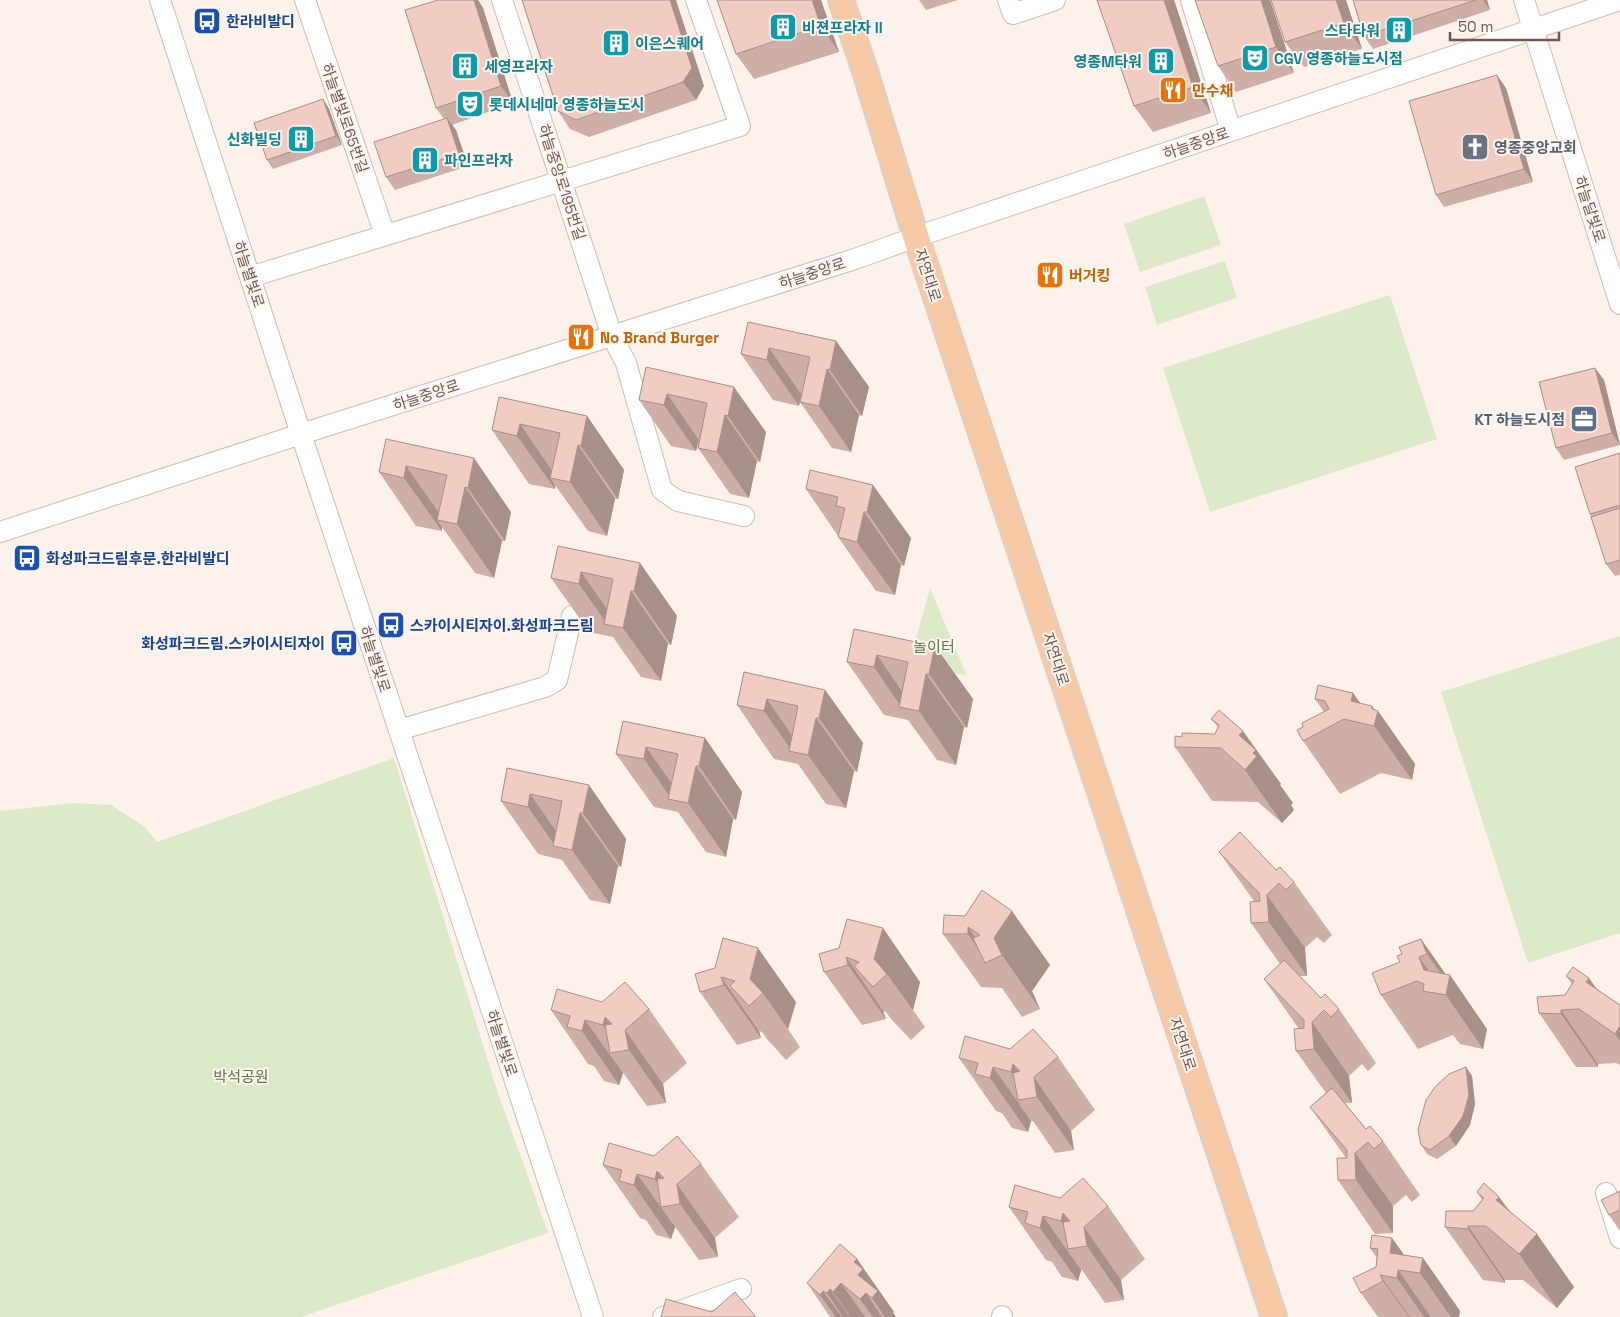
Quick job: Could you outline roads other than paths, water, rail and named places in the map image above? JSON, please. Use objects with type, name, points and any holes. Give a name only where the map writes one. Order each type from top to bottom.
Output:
[{"type":"main road","name":"자연대로","points":[[841,0],[916,237],[1274,1317]]},
{"type":"street","name":"하늘별빛로","points":[[160,0],[301,434],[593,1317]]},
{"type":"street","name":"하늘별빛로65번길","points":[[305,0],[385,235]]},
{"type":"street","name":"하늘중앙로195번길","points":[[502,0],[612,336],[626,363],[662,490],[678,501],[744,516]]},
{"type":"street","points":[[250,277],[740,126],[696,0]]},
{"type":"street","points":[[1008,0],[1013,14],[1055,0]]},
{"type":"street","points":[[1191,0],[1231,131]]},
{"type":"street","name":"하늘달빛로","points":[[1524,0],[1620,304]]},
{"type":"street","name":"하늘중앙로","points":[[0,532],[301,434],[855,259],[1620,0]]},
{"type":"street","points":[[399,730],[546,687],[557,680],[572,616]]},
{"type":"street","points":[[1606,1193],[1620,1238]]},
{"type":"street","points":[[663,1317],[741,1288]]},
{"type":"place","name":"한라비발디","points":[[207,21]]},
{"type":"place","name":"비젼프라자 II","points":[[783,27]]},
{"type":"place","name":"스타타워","points":[[1399,30]]},
{"type":"place","name":"이은스퀘어","points":[[616,43]]},
{"type":"place","name":"CGV 영종하늘도시점","points":[[1255,58]]},
{"type":"place","name":"영종M타워","points":[[1161,61]]},
{"type":"place","name":"세영프라자","points":[[465,66]]},
{"type":"place","name":"만수채","points":[[1173,90]]},
{"type":"place","name":"롯데시네마 영종하늘도시","points":[[470,104]]},
{"type":"place","name":"신화빌딩","points":[[301,139]]},
{"type":"place","name":"영종중앙교회","points":[[1475,147]]},
{"type":"place","name":"파인프라자","points":[[425,160]]},
{"type":"place","name":"버거킹","points":[[1050,275]]},
{"type":"place","name":"No Brand Burger","points":[[581,337]]},
{"type":"place","name":"KT 하늘도시점","points":[[1584,419]]},
{"type":"place","name":"화성파크드림후문.한라비발디","points":[[27,558]]},
{"type":"place","name":"스카이시티자이.화성파크드림","points":[[391,625]]},
{"type":"place","name":"화성파크드림.스카이시티자이","points":[[344,643]]},
{"type":"park label","name":"놀이터","points":[[934,646]]},
{"type":"park label","name":"박석공원","points":[[241,1076]]}]
